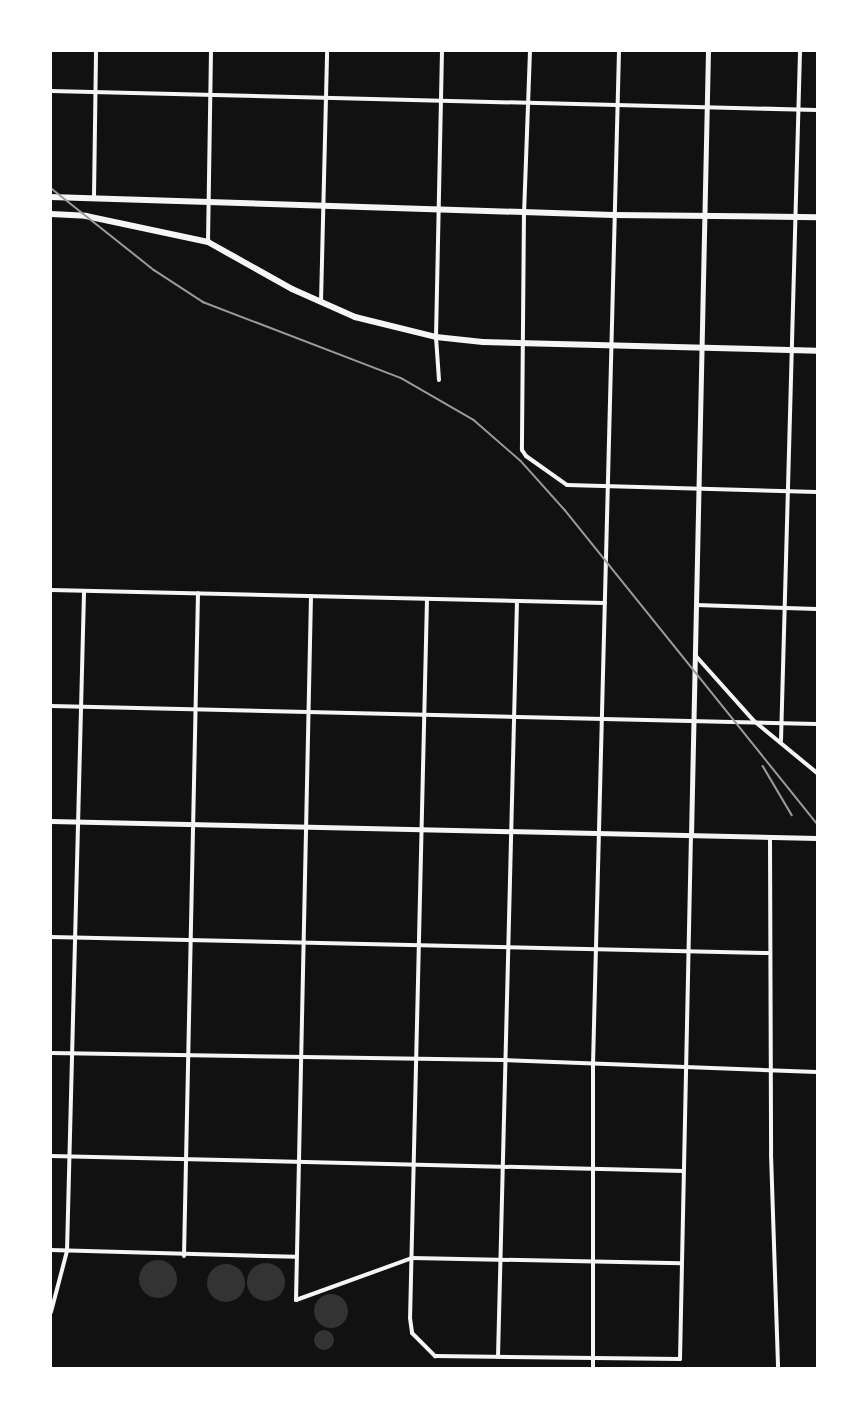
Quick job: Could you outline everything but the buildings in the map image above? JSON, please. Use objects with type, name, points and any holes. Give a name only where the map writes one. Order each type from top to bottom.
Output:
[{"type":"main road","points":[[51,197],[613,215],[817,217]]},
{"type":"main road","points":[[51,214],[86,216],[208,242],[321,302],[355,317],[436,337],[523,342],[817,351]]},
{"type":"main road","points":[[51,821],[817,838]]},
{"type":"street","points":[[94,197],[96,51]]},
{"type":"street","points":[[208,242],[211,51]]},
{"type":"street","points":[[321,302],[327,51]]},
{"type":"street","points":[[439,380],[436,337],[437,209],[442,51]]},
{"type":"street","points":[[530,51],[524,211],[522,450],[558,481],[608,488],[817,492]]},
{"type":"street","points":[[593,1368],[591,1358],[591,1262],[593,1064],[619,51]]},
{"type":"street","points":[[427,599],[414,1059],[410,1318],[412,1333],[421,1345],[435,1356],[680,1359],[708,51]]},
{"type":"street","points":[[781,741],[789,351],[796,216],[796,110],[800,51]]},
{"type":"street","points":[[51,91],[817,110]]},
{"type":"street","points":[[51,590],[605,603]]},
{"type":"street","points":[[51,1312],[67,1251],[70,1053],[84,591]]},
{"type":"street","points":[[184,1256],[186,1053],[194,825],[198,593]]},
{"type":"street","points":[[311,596],[296,1300],[412,1258],[682,1263]]},
{"type":"street","points":[[498,1357],[503,1060],[517,601]]},
{"type":"street","points":[[696,605],[817,609]]},
{"type":"street","points":[[695,655],[754,721],[817,773]]},
{"type":"street","points":[[51,706],[196,712],[817,723]]},
{"type":"street","points":[[770,838],[768,953],[778,1368]]},
{"type":"street","points":[[51,937],[768,953]]},
{"type":"street","points":[[51,1053],[186,1053],[503,1060],[817,1072]]},
{"type":"street","points":[[51,1156],[185,1161],[683,1171]]},
{"type":"street","points":[[51,1250],[184,1256],[296,1257]]},
{"type":"shaded area","points":[[158,1260],[172,1265],[177,1279],[172,1293],[158,1298],[144,1293],[139,1279],[144,1265]]},
{"type":"shaded area","points":[[266,1263],[280,1268],[285,1282],[280,1296],[266,1301],[252,1296],[247,1282],[252,1268]]},
{"type":"shaded area","points":[[226,1264],[240,1269],[245,1283],[240,1297],[226,1302],[212,1297],[207,1283],[212,1269]]},
{"type":"shaded area","points":[[331,1294],[343,1299],[348,1311],[343,1323],[331,1328],[319,1323],[314,1311],[319,1299]]},
{"type":"shaded area","points":[[324,1330],[331,1333],[334,1340],[331,1347],[324,1350],[317,1347],[314,1340],[317,1333]]},
{"type":"railway","points":[[51,188],[154,270],[203,302],[401,378],[474,420],[521,461],[565,510],[817,823]]},
{"type":"railway","points":[[763,766],[792,815]]}]
